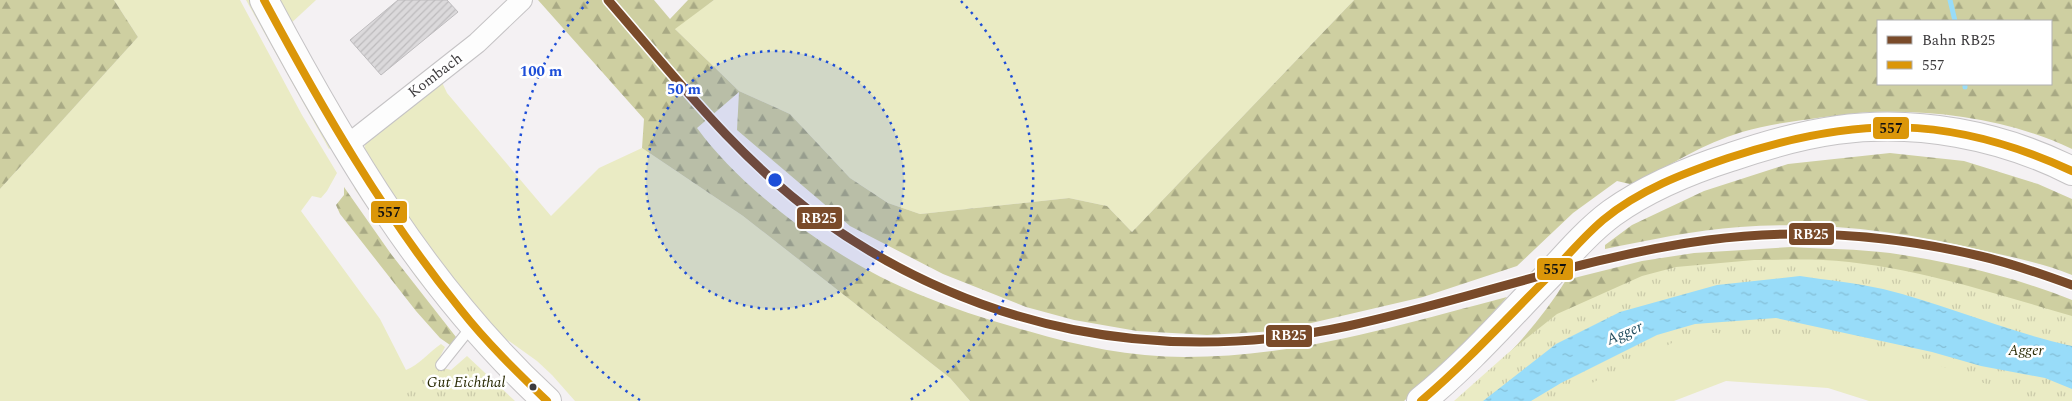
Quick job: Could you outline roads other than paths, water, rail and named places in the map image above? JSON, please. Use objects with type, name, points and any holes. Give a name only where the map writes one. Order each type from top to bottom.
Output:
[{"type":"main road","points":[[264,0],[307,81],[405,238],[472,325],[547,401]]},
{"type":"main road","points":[[1421,401],[1453,375],[1580,242],[1612,214],[1648,192],[1704,165],[1771,143],[1838,130],[1889,127],[1942,130],[1992,140],[2045,157],[2072,171]]},
{"type":"street","name":"Kombach","points":[[346,146],[477,43],[522,0]]},
{"type":"lane","points":[[441,365],[472,325]]},
{"type":"water","name":"Agger","points":[[1800,276],[1852,283],[1907,295],[2024,333],[2072,346],[2072,389],[2045,378],[1981,366],[1932,352],[1776,318],[1695,324],[1657,335],[1561,383],[1531,401],[1483,401],[1556,344],[1620,312],[1717,285]]},
{"type":"waterway","points":[[1950,0],[1955,20]]},
{"type":"rail line","name":"RB25","points":[[608,0],[708,116],[762,170],[821,219],[881,257],[943,289],[1007,313],[1073,330],[1140,339],[1209,342],[1278,337],[1348,326],[1438,304],[1572,267],[1662,247],[1742,236],[1776,234],[1845,236],[1913,243],[1992,259],[2072,285]]},
{"type":"park label","name":"Gut Eichthal","points":[[466,382]]}]
